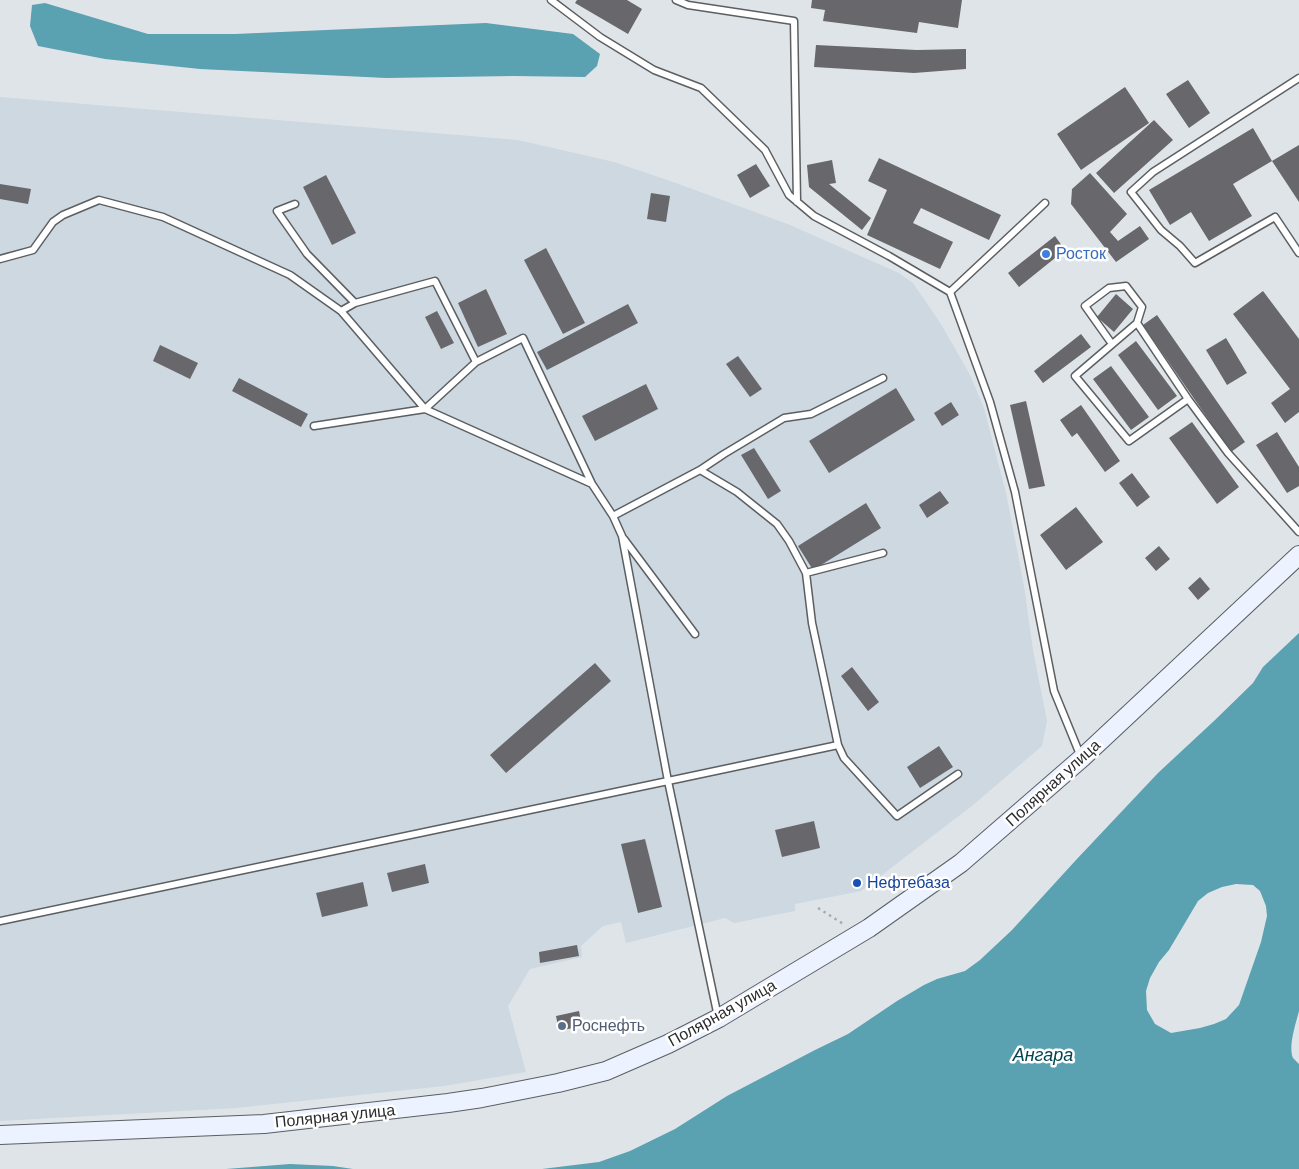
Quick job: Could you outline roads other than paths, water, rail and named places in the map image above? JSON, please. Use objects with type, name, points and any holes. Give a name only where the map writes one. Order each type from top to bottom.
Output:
[{"type":"main road","name":"Полярная улица","points":[[0,1135],[264,1124],[482,1098],[558,1083],[606,1070],[668,1044],[719,1018],[869,928],[968,857],[1082,758],[1299,555]]},
{"type":"lane","points":[[551,0],[600,37],[654,70],[701,88],[765,150],[789,195],[814,216],[889,256],[950,292],[990,402],[1015,492],[1054,691],[1082,758]]},
{"type":"lane","points":[[676,0],[688,5],[794,21],[797,202]]},
{"type":"lane","points":[[1299,78],[1154,172],[1131,192],[1161,230],[1180,246],[1195,263],[1275,217],[1299,253]]},
{"type":"lane","points":[[0,259],[33,250],[58,218],[99,200],[163,217],[290,275],[341,311],[425,409],[592,484]]},
{"type":"lane","points":[[950,292],[1045,203]]},
{"type":"lane","points":[[295,204],[277,211],[307,254],[355,303]]},
{"type":"lane","points":[[341,311],[355,303],[435,281],[476,362]]},
{"type":"lane","points":[[1112,344],[1085,306],[1109,288],[1126,286],[1142,307],[1136,323],[1112,344],[1075,376],[1129,440],[1188,399]]},
{"type":"lane","points":[[1136,323],[1188,399],[1228,452],[1299,532]]},
{"type":"lane","points":[[314,426],[425,409],[476,362],[523,338],[592,484],[613,516],[622,536],[695,634]]},
{"type":"lane","points":[[613,516],[700,470],[784,418],[811,414],[883,378]]},
{"type":"lane","points":[[700,470],[737,492],[777,524],[789,541],[806,573],[812,623],[838,746],[844,758],[897,816],[958,774]]},
{"type":"lane","points":[[622,536],[668,780],[719,1018]]},
{"type":"lane","points":[[806,573],[883,553]]},
{"type":"lane","points":[[0,921],[838,746]]},
{"type":"water","points":[[45,3],[148,34],[235,34],[486,23],[573,34],[600,54],[597,66],[585,77],[386,78],[200,69],[105,59],[38,46],[30,26],[32,5]]},
{"type":"water","name":"Ангара","points":[[1299,633],[1299,1011],[1291,1047],[1293,1058],[1299,1064],[1299,1169],[542,1169],[599,1162],[630,1151],[675,1129],[727,1096],[848,1034],[924,985],[965,971],[980,960],[1012,930],[1158,773],[1253,683],[1263,667]],"holes":[[[1236,884],[1253,885],[1260,891],[1266,906],[1267,916],[1261,942],[1239,1005],[1226,1019],[1200,1028],[1171,1033],[1155,1024],[1147,1010],[1146,991],[1150,978],[1198,901],[1208,893],[1222,887]]]},
{"type":"water","points":[[290,1164],[353,1169],[226,1169]]},
{"type":"place","name":"Росток","points":[[1046,254]]},
{"type":"place","name":"Нефтебаза","points":[[857,883]]},
{"type":"place","name":"Роснефть","points":[[562,1026]]}]
